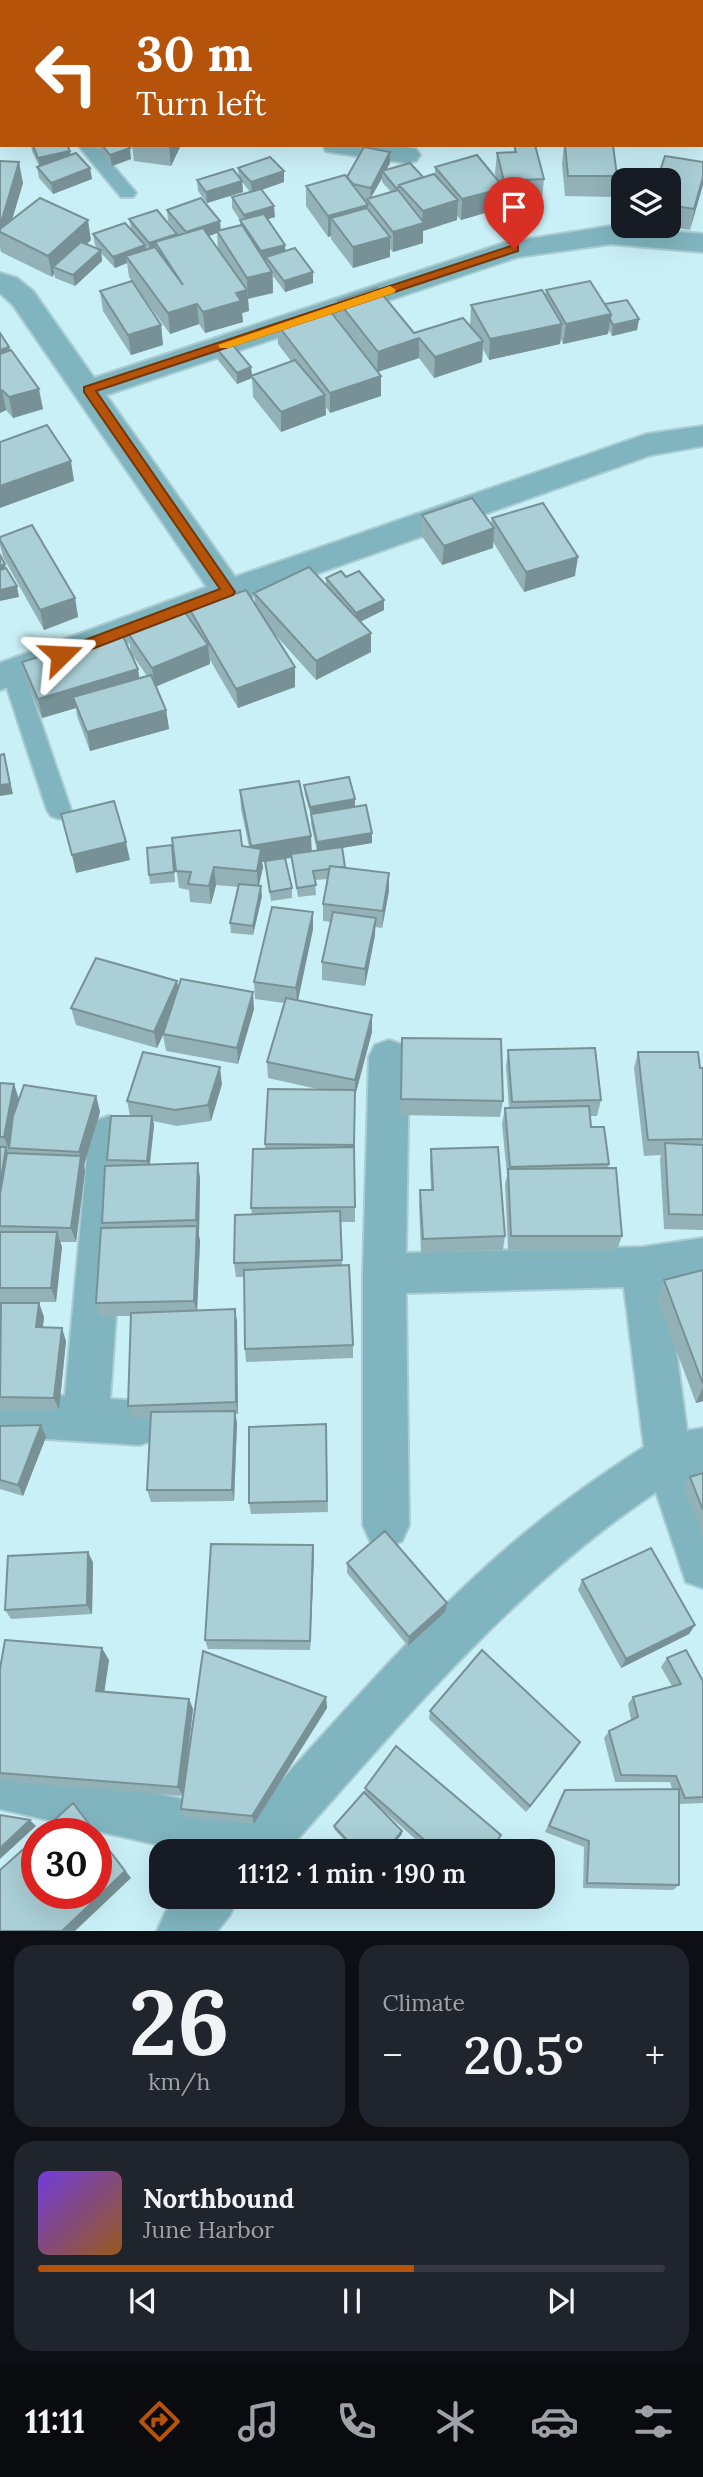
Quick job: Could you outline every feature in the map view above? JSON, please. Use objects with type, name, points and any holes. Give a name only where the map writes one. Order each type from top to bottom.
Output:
[{"type":"street","points":[[350,147],[406,155]]},
{"type":"street","points":[[89,390],[514,249],[611,235],[703,243]]},
{"type":"street","points":[[0,282],[7,284],[23,298],[228,592]]},
{"type":"street","points":[[6,675],[228,592],[647,445],[703,436]]},
{"type":"street","points":[[386,1525],[384,1274],[389,1057]]},
{"type":"street","points":[[86,1418],[109,1134]]},
{"type":"street","points":[[384,1274],[481,1269],[643,1268],[703,1258]]},
{"type":"street","points":[[643,1268],[685,1454],[703,1565]]},
{"type":"street","points":[[0,1414],[140,1423]]},
{"type":"street","points":[[262,1839],[422,1666],[515,1572],[610,1496],[685,1454]]},
{"type":"street","points":[[0,1783],[182,1824],[227,1839]]},
{"type":"street","points":[[183,1931],[202,1909]]},
{"type":"lane","points":[[88,147],[127,192]]},
{"type":"lane","points":[[6,675],[59,810]]},
{"type":"building","points":[[34,147],[68,147],[70,151],[38,158]]},
{"type":"building","points":[[104,147],[130,148],[110,155]]},
{"type":"building","points":[[364,147],[390,152],[371,188],[353,184],[347,177]]},
{"type":"building","points":[[515,147],[536,147],[544,179],[504,181],[497,153],[516,152]]},
{"type":"building","points":[[565,147],[613,147],[616,168],[611,168],[611,176],[568,176]]},
{"type":"building","points":[[76,153],[90,168],[51,183],[37,167]]},
{"type":"building","points":[[477,155],[504,188],[462,199],[435,167]]},
{"type":"building","points":[[665,156],[703,162],[703,177],[694,209],[681,207],[681,168],[661,168]]},
{"type":"building","points":[[270,157],[284,171],[251,182],[238,168]]},
{"type":"building","points":[[0,161],[19,162],[0,226]]},
{"type":"building","points":[[410,163],[423,177],[396,188],[382,171]]},
{"type":"building","points":[[233,169],[242,181],[206,192],[197,180]]},
{"type":"building","points":[[434,174],[458,200],[423,211],[399,185]]},
{"type":"building","points":[[345,175],[368,205],[328,216],[306,186]]},
{"type":"building","points":[[261,189],[274,206],[244,215],[232,197]]},
{"type":"building","points":[[398,190],[424,223],[393,232],[367,199]]},
{"type":"building","points":[[40,198],[88,220],[48,256],[0,232],[0,229]]},
{"type":"building","points":[[201,198],[220,221],[186,232],[167,210]]},
{"type":"building","points":[[367,208],[390,237],[353,247],[331,218]]},
{"type":"building","points":[[157,210],[177,234],[149,243],[129,219]]},
{"type":"building","points":[[264,214],[285,245],[261,251],[240,220]]},
{"type":"building","points":[[125,223],[145,245],[113,257],[93,234]]},
{"type":"building","points":[[242,225],[272,272],[247,278],[217,231]]},
{"type":"building","points":[[203,228],[247,290],[236,293],[241,301],[203,312],[197,304],[168,313],[126,256],[155,247],[183,285],[155,242]]},
{"type":"building","points":[[81,242],[101,250],[73,275],[53,267]]},
{"type":"building","points":[[295,248],[313,272],[284,281],[266,257]]},
{"type":"building","points":[[132,281],[161,325],[128,335],[100,291]]},
{"type":"building","points":[[590,281],[611,314],[566,324],[546,290]]},
{"type":"building","points":[[377,288],[414,333],[463,318],[483,341],[435,357],[419,338],[378,352],[338,301]]},
{"type":"building","points":[[542,290],[562,324],[490,339],[471,305]]},
{"type":"building","points":[[627,300],[639,319],[613,325],[605,304]]},
{"type":"building","points":[[327,307],[381,376],[330,393],[277,324]]},
{"type":"building","points":[[0,333],[9,347],[0,350]]},
{"type":"building","points":[[232,344],[251,367],[237,373],[217,349]]},
{"type":"building","points":[[11,350],[39,389],[9,397],[0,391],[0,354]]},
{"type":"building","points":[[295,360],[325,395],[281,412],[251,376]]},
{"type":"building","points":[[47,425],[71,461],[0,486],[0,442]]},
{"type":"building","points":[[472,498],[494,528],[444,546],[422,515]]},
{"type":"building","points":[[543,503],[578,557],[526,572],[492,518]]},
{"type":"building","points":[[32,525],[75,598],[40,610],[0,540],[0,537]]},
{"type":"building","points":[[309,567],[371,633],[316,661],[254,593]]},
{"type":"building","points":[[6,568],[17,586],[0,590],[0,570]]},
{"type":"building","points":[[341,571],[346,577],[359,571],[384,600],[356,613],[326,578]]},
{"type":"building","points":[[246,590],[295,667],[236,689],[190,610]]},
{"type":"building","points":[[184,611],[208,645],[152,668],[128,633]]},
{"type":"building","points":[[121,632],[138,669],[38,699],[22,662]]},
{"type":"building","points":[[151,675],[166,710],[87,732],[73,697]]},
{"type":"building","points":[[4,754],[10,784],[0,785],[0,755]]},
{"type":"building","points":[[349,777],[355,799],[310,807],[304,785]]},
{"type":"building","points":[[299,781],[311,836],[251,846],[240,790]]},
{"type":"building","points":[[114,801],[126,842],[72,855],[61,814]]},
{"type":"building","points":[[366,805],[372,833],[317,842],[311,814]]},
{"type":"building","points":[[240,830],[242,846],[261,849],[257,871],[214,867],[209,886],[188,884],[191,872],[176,871],[172,838]]},
{"type":"building","points":[[172,845],[174,872],[149,875],[147,848]]},
{"type":"building","points":[[342,847],[345,867],[330,866],[329,869],[313,871],[316,885],[297,888],[291,854]]},
{"type":"building","points":[[285,858],[292,888],[270,892],[265,861]]},
{"type":"building","points":[[330,866],[389,873],[383,911],[323,904]]},
{"type":"building","points":[[239,884],[261,886],[253,926],[230,923]]},
{"type":"building","points":[[272,907],[313,912],[296,988],[254,982]]},
{"type":"building","points":[[333,912],[376,918],[365,969],[322,962]]},
{"type":"building","points":[[96,958],[177,981],[154,1032],[71,1008]]},
{"type":"building","points":[[181,979],[253,992],[237,1048],[163,1034]]},
{"type":"building","points":[[286,998],[372,1015],[355,1080],[267,1062]]},
{"type":"building","points":[[402,1038],[501,1039],[503,1101],[401,1099]]},
{"type":"building","points":[[595,1048],[601,1100],[512,1102],[508,1050]]},
{"type":"building","points":[[143,1052],[220,1067],[208,1105],[175,1110],[127,1101]]},
{"type":"building","points":[[638,1052],[698,1052],[700,1068],[703,1068],[703,1139],[648,1140]]},
{"type":"building","points":[[0,1083],[14,1084],[4,1137],[0,1137]]},
{"type":"building","points":[[24,1085],[96,1096],[79,1152],[9,1148],[13,1116]]},
{"type":"building","points":[[268,1089],[355,1090],[354,1145],[265,1144]]},
{"type":"building","points":[[589,1106],[591,1127],[604,1127],[609,1164],[510,1167],[505,1108]]},
{"type":"building","points":[[111,1116],[152,1116],[147,1161],[107,1160]]},
{"type":"building","points":[[665,1143],[703,1145],[703,1215],[669,1214]]},
{"type":"building","points":[[0,1147],[6,1147],[0,1186]]},
{"type":"building","points":[[354,1147],[355,1207],[251,1208],[253,1149]]},
{"type":"building","points":[[498,1147],[505,1236],[423,1239],[420,1190],[433,1190],[431,1149]]},
{"type":"building","points":[[7,1153],[81,1156],[71,1228],[0,1226],[0,1194]]},
{"type":"building","points":[[198,1163],[196,1220],[102,1223],[105,1166]]},
{"type":"building","points":[[616,1168],[622,1236],[511,1236],[508,1169]]},
{"type":"building","points":[[340,1211],[342,1260],[234,1263],[235,1215]]},
{"type":"building","points":[[197,1226],[194,1301],[96,1303],[101,1228]]},
{"type":"building","points":[[0,1232],[57,1232],[51,1288],[0,1288]]},
{"type":"building","points":[[349,1265],[353,1345],[245,1349],[244,1270]]},
{"type":"building","points":[[703,1270],[703,1384],[664,1280]]},
{"type":"building","points":[[1,1303],[39,1303],[36,1327],[62,1328],[54,1398],[0,1397]]},
{"type":"building","points":[[235,1309],[236,1402],[128,1406],[131,1313]]},
{"type":"building","points":[[235,1411],[232,1490],[147,1490],[151,1412]]},
{"type":"building","points":[[326,1424],[327,1501],[249,1503],[249,1427]]},
{"type":"building","points":[[41,1425],[18,1485],[0,1480],[0,1426]]},
{"type":"building","points":[[703,1473],[703,1510],[690,1477]]},
{"type":"building","points":[[385,1531],[447,1603],[409,1637],[347,1563]]},
{"type":"building","points":[[211,1544],[313,1545],[310,1641],[205,1640]]},
{"type":"building","points":[[651,1548],[695,1625],[626,1659],[582,1580]]},
{"type":"building","points":[[88,1552],[87,1605],[5,1610],[8,1556]]},
{"type":"building","points":[[5,1640],[102,1648],[96,1691],[189,1699],[178,1787],[0,1773],[0,1669]]},
{"type":"building","points":[[482,1650],[580,1742],[530,1806],[430,1711]]},
{"type":"building","points":[[686,1650],[703,1681],[703,1797],[685,1798],[676,1776],[621,1775],[609,1731],[638,1717],[633,1697],[681,1684],[667,1658]]},
{"type":"building","points":[[203,1651],[326,1697],[252,1816],[181,1809]]},
{"type":"building","points":[[396,1746],[501,1835],[498,1839],[423,1839],[365,1788]]},
{"type":"building","points":[[679,1789],[679,1885],[587,1883],[589,1841],[549,1826],[565,1790]]},
{"type":"building","points":[[364,1792],[402,1831],[396,1839],[346,1839],[334,1826]]},
{"type":"building","points":[[73,1803],[84,1818],[57,1818]]},
{"type":"building","points":[[0,1815],[21,1818],[21,1828],[0,1848]]},
{"type":"building","points":[[21,1851],[21,1909],[85,1909],[62,1931],[0,1931],[0,1870]]},
{"type":"building","points":[[112,1854],[125,1871],[112,1883]]},
{"type":"slow traffic","points":[[224,345],[390,290]]},
{"type":"route","points":[[61,655],[228,592],[89,390],[514,249]]}]
